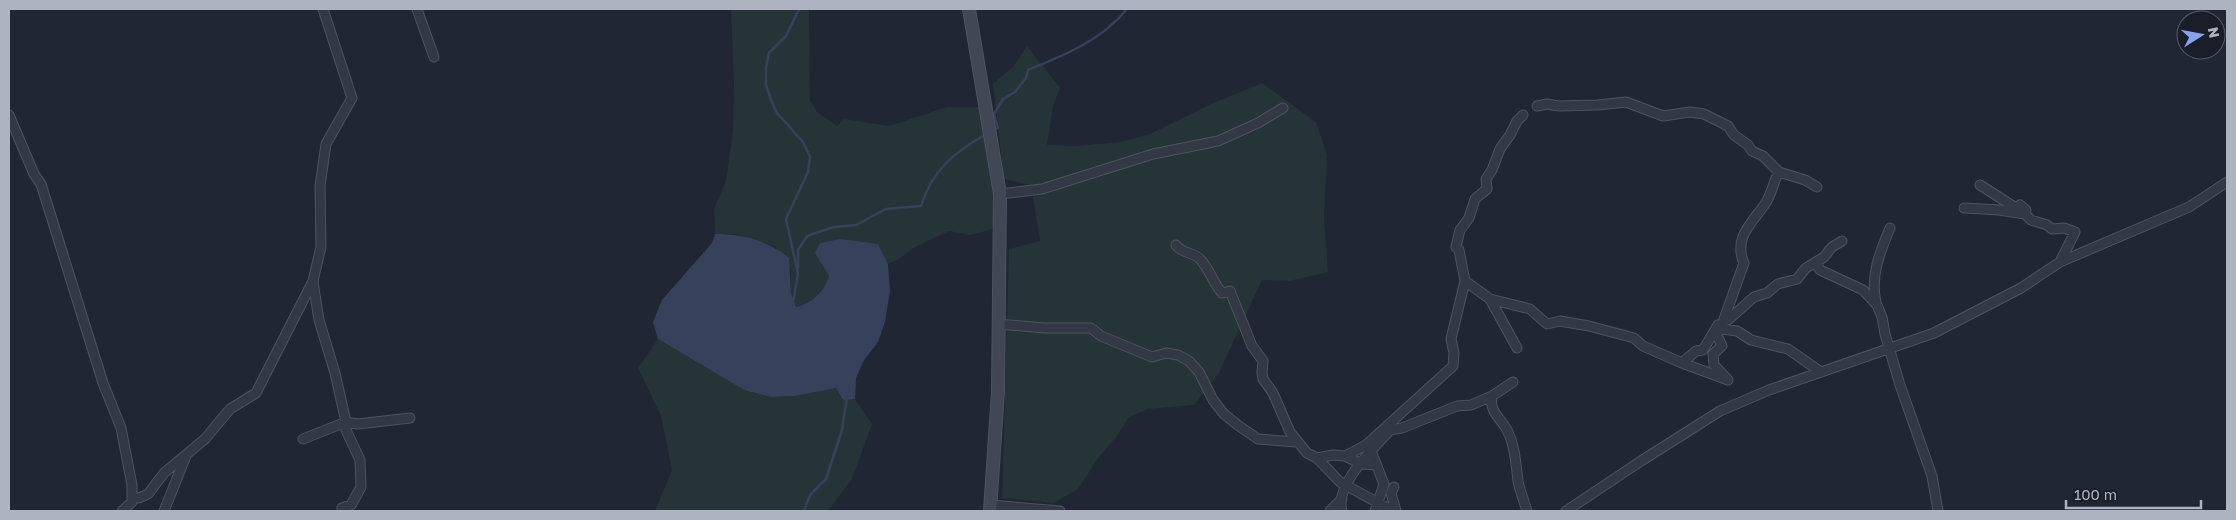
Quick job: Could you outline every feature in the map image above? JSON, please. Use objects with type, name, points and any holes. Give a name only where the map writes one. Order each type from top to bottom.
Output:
[{"type":"main road","points":[[969,9],[1000,194],[1001,250],[998,391],[991,508]]},
{"type":"street","points":[[139,498],[148,494],[164,473],[205,439],[230,409],[256,393],[313,281],[321,247],[320,186],[326,144],[352,98],[323,9]]},
{"type":"street","points":[[418,9],[434,57]]},
{"type":"street","points":[[1537,106],[1547,104],[1559,106],[1598,106],[1626,102],[1663,116],[1690,112],[1704,114],[1728,126],[1734,135],[1748,145],[1752,151],[1762,156],[1779,172],[1805,180],[1817,187]]},
{"type":"street","points":[[1000,194],[1042,189],[1153,154],[1218,142],[1258,123],[1283,108]]},
{"type":"street","points":[[9,115],[34,174],[41,184],[103,383],[121,428],[132,485],[132,502],[122,511]]},
{"type":"street","points":[[1345,456],[1366,445],[1454,366],[1451,340],[1465,281],[1460,250],[1456,247],[1460,230],[1469,218],[1475,199],[1487,189],[1486,178],[1492,170],[1500,149],[1517,121],[1523,115]]},
{"type":"street","points":[[1465,281],[1490,299],[1530,309],[1547,324],[1560,321],[1634,338],[1643,346],[1728,380],[1714,366],[1713,354],[1722,346],[1717,335],[1744,263],[1740,253],[1742,242],[1751,220],[1765,205],[1779,172]]},
{"type":"street","points":[[1566,511],[1720,411],[1769,390],[1934,332],[2021,288],[2060,262],[2189,207],[2227,182]]},
{"type":"street","points":[[1980,185],[2016,208],[2020,205],[2026,210],[2025,214]]},
{"type":"street","points":[[1964,208],[2025,214],[2031,220],[2047,224],[2052,229],[2064,228],[2075,232],[2060,262]]},
{"type":"street","points":[[1890,228],[1877,258],[1874,290],[1889,349],[1932,476],[1938,511]]},
{"type":"street","points":[[1682,363],[1696,351],[1703,350],[1721,322],[1732,317],[1754,297],[1767,293],[1778,284],[1797,279],[1806,268],[1824,257],[1832,247],[1842,241]]},
{"type":"street","points":[[1176,245],[1180,250],[1199,258],[1212,276],[1213,283],[1222,293],[1230,291],[1252,346],[1263,361],[1263,379],[1296,442],[1307,453],[1317,458],[1344,483],[1376,507],[1395,511],[1392,493],[1394,487]]},
{"type":"street","points":[[1816,262],[1820,270],[1863,290],[1877,305]]},
{"type":"street","points":[[313,281],[319,320],[335,373],[346,422],[346,430],[360,460],[361,487],[351,505],[342,508],[342,511]]},
{"type":"street","points":[[1490,299],[1517,348]]},
{"type":"street","points":[[1721,322],[1722,329],[1737,331],[1751,340],[1788,349],[1821,372]]},
{"type":"street","points":[[998,324],[1044,328],[1090,328],[1101,336],[1152,357],[1166,353],[1178,355],[1199,372],[1212,400],[1224,414],[1239,426],[1258,439],[1296,442]]},
{"type":"street","points":[[1342,511],[1340,506],[1344,483],[1390,430],[1402,428],[1446,410],[1471,404],[1492,396],[1513,382]]},
{"type":"street","points":[[1492,396],[1492,408],[1496,417],[1507,430],[1518,483],[1528,511]]},
{"type":"street","points":[[303,439],[346,422],[358,424],[410,418]]},
{"type":"street","points":[[1371,451],[1384,484],[1376,507]]},
{"type":"street","points":[[164,511],[187,455]]},
{"type":"street","points":[[1317,458],[1333,455],[1345,456],[1361,464],[1376,465]]},
{"type":"street","points":[[1330,511],[1342,499]]},
{"type":"street","points":[[991,508],[1060,511]]},
{"type":"shaded area","points":[[731,9],[809,9],[810,100],[817,112],[837,126],[844,119],[889,126],[947,107],[983,107],[997,228],[970,235],[949,231],[915,247],[899,259],[888,264],[878,244],[815,253],[829,276],[827,282],[821,292],[812,300],[795,307],[791,293],[791,270],[775,246],[735,234],[715,234],[714,209],[726,180],[733,131],[734,82]]},
{"type":"shaded area","points":[[1027,46],[1060,88],[1053,106],[1047,145],[1076,146],[1121,142],[1150,134],[1211,104],[1262,83],[1316,122],[1327,155],[1324,217],[1328,272],[1289,281],[1262,280],[1218,375],[1194,405],[1148,409],[1129,417],[1078,489],[1054,503],[1002,498],[1009,249],[1040,241],[1031,185],[1004,179],[993,84],[1013,67]]},
{"type":"shaded area","points":[[658,339],[744,390],[771,397],[795,396],[836,388],[843,400],[855,399],[872,424],[852,479],[828,511],[655,511],[672,470],[661,416],[638,368]]},
{"type":"water","points":[[715,234],[735,235],[754,239],[763,242],[789,258],[791,293],[796,307],[807,303],[817,296],[827,282],[829,276],[815,253],[820,243],[840,239],[878,244],[888,264],[890,291],[885,322],[878,342],[864,360],[856,378],[855,399],[843,400],[836,388],[795,396],[771,397],[744,390],[658,339],[653,322],[662,300],[712,243]]},
{"type":"waterway","points":[[793,302],[798,274],[786,219],[808,172],[810,157],[803,142],[777,113],[766,85],[766,67],[769,53],[786,36],[799,9]]},
{"type":"waterway","points":[[992,131],[998,128],[994,114],[1003,99],[1015,92],[1026,78],[1028,70],[1082,46],[1106,30],[1127,9]]},
{"type":"waterway","points":[[798,268],[798,250],[807,236],[834,227],[856,225],[886,209],[921,206],[931,183],[946,164],[963,148],[985,135]]},
{"type":"waterway","points":[[804,511],[810,495],[826,479],[842,430],[847,397]]}]
